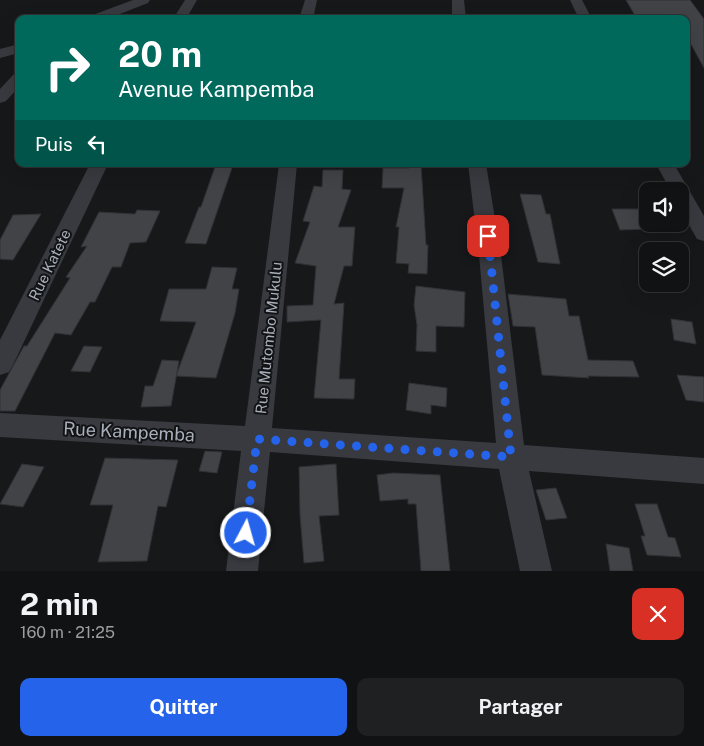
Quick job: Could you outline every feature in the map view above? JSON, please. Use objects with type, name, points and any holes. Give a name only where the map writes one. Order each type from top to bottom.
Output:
[{"type":"street","points":[[105,15],[144,0]]},
{"type":"street","points":[[182,15],[191,0]]},
{"type":"street","points":[[307,15],[311,0]]},
{"type":"street","points":[[458,0],[459,15]]},
{"type":"street","points":[[576,0],[584,15]]},
{"type":"street","points":[[0,54],[15,49]]},
{"type":"street","points":[[0,98],[15,82]]},
{"type":"street","name":"Rue Katete","points":[[0,366],[99,167]]},
{"type":"street","name":"Rue Mutombo Mukulu","points":[[242,571],[288,167]]},
{"type":"street","points":[[477,167],[490,254],[511,457],[536,571]]},
{"type":"street","points":[[666,167],[704,234]]},
{"type":"street","name":"Rue Kampemba","points":[[0,425],[257,439],[704,470]]},
{"type":"building","points":[[626,0],[690,0],[704,19],[704,68],[690,42],[690,15],[635,15]]},
{"type":"building","points":[[215,167],[232,167],[206,244],[185,243],[199,207],[201,207]]},
{"type":"building","points":[[421,167],[426,245],[428,245],[427,274],[408,273],[409,264],[396,263],[399,227],[396,227],[404,188],[382,188],[383,168]]},
{"type":"building","points":[[323,170],[343,170],[342,189],[351,190],[338,227],[355,227],[352,266],[344,266],[334,304],[344,303],[339,379],[355,379],[354,399],[314,398],[321,320],[287,322],[287,306],[313,305],[316,266],[295,263],[310,222],[303,221],[314,186],[322,187]]},
{"type":"building","points":[[520,194],[541,195],[546,214],[550,214],[560,264],[538,262]]},
{"type":"building","points":[[612,209],[639,209],[639,229],[620,230]]},
{"type":"building","points":[[137,210],[160,211],[146,242],[130,243],[121,267],[112,267],[95,302],[90,302],[71,335],[55,333],[15,411],[0,411],[0,390],[24,346],[27,346],[70,278],[66,277],[87,246],[81,247],[99,212],[135,214]]},
{"type":"building","points":[[41,214],[13,260],[0,259],[0,240],[13,215]]},
{"type":"building","points":[[212,267],[237,268],[232,289],[239,289],[235,313],[216,378],[176,376],[196,322],[160,321],[169,289],[206,289]]},
{"type":"building","points":[[416,286],[465,292],[464,327],[436,326],[436,352],[416,351],[417,325],[414,305]]},
{"type":"building","points":[[508,294],[566,299],[569,316],[579,316],[588,360],[633,361],[639,377],[588,376],[589,378],[542,375],[535,327],[513,326]]},
{"type":"building","points":[[671,319],[692,322],[696,344],[674,340]]},
{"type":"building","points":[[84,346],[102,347],[90,372],[71,371]]},
{"type":"building","points":[[162,360],[179,361],[171,406],[141,407],[145,386],[153,386]]},
{"type":"building","points":[[677,375],[704,377],[704,402],[686,400]]},
{"type":"building","points":[[409,383],[447,388],[446,407],[431,405],[431,414],[406,410]]},
{"type":"building","points":[[205,451],[222,452],[217,473],[199,471]]},
{"type":"building","points":[[105,458],[178,460],[166,507],[158,506],[147,561],[98,562],[113,505],[90,505]]},
{"type":"building","points":[[22,464],[44,467],[23,507],[0,504]]},
{"type":"building","points":[[336,464],[339,515],[319,516],[324,561],[304,563],[299,467]]},
{"type":"building","points":[[393,473],[440,475],[450,571],[421,571],[416,504],[408,504],[408,499],[380,501],[377,475]]},
{"type":"building","points":[[556,488],[567,518],[546,520],[536,490]]},
{"type":"building","points":[[635,504],[657,504],[668,537],[675,538],[681,557],[647,555],[641,536],[645,536]]},
{"type":"building","points":[[606,544],[629,548],[633,571],[610,571]]},
{"type":"route","points":[[246,533],[257,439],[511,457],[488,236]]}]
